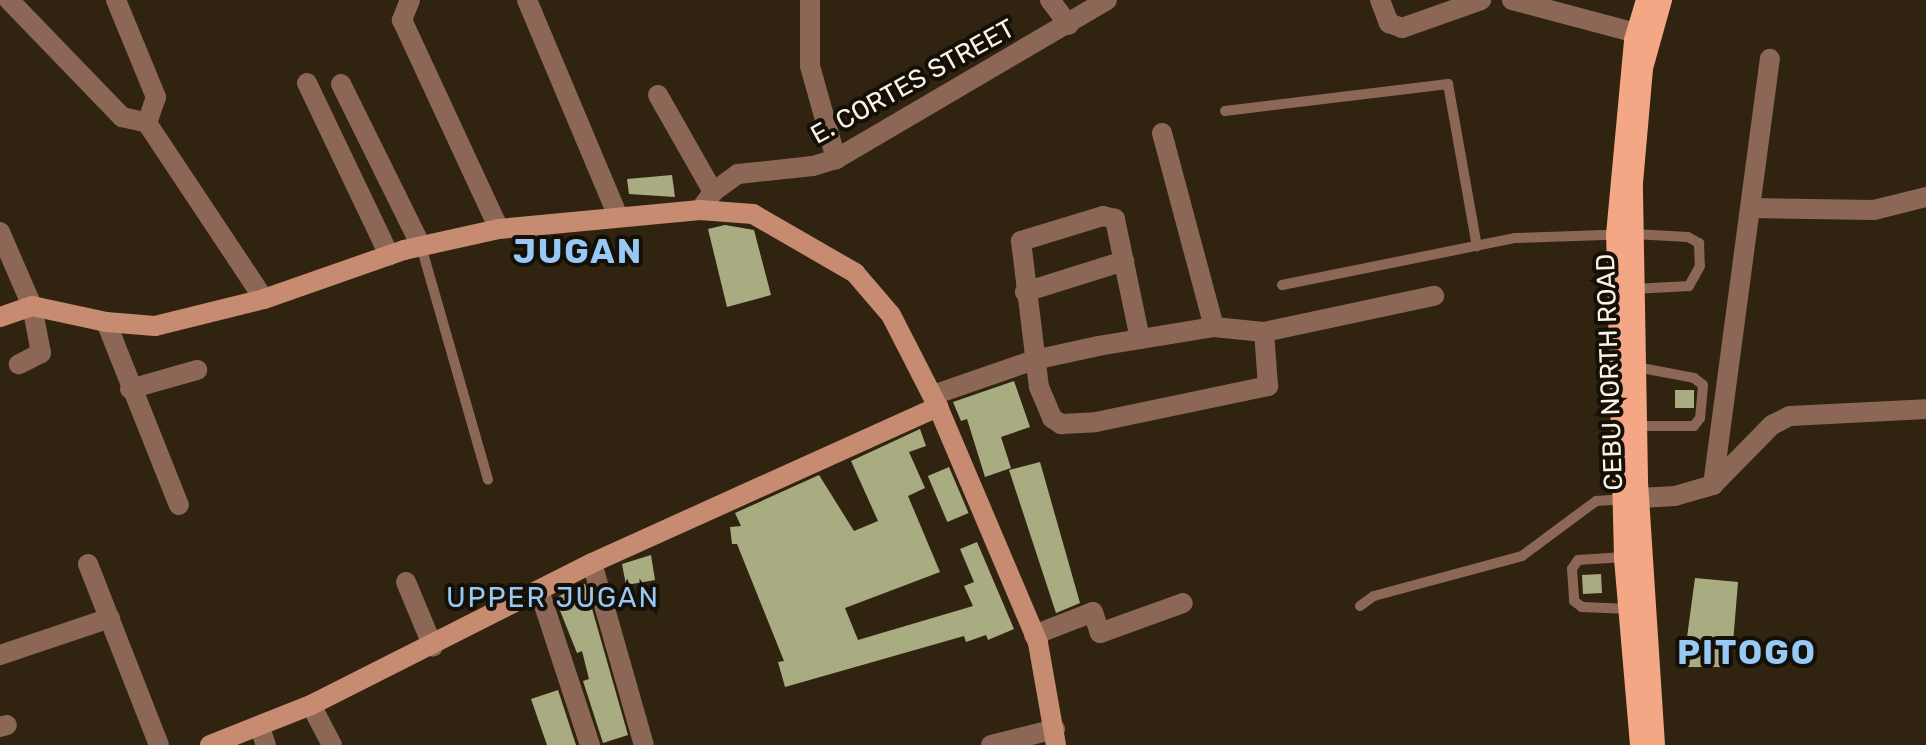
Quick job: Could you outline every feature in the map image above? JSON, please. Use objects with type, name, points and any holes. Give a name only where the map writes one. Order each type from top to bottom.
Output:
[{"type":"main road","name":"CEBU NORTH ROAD","points":[[1646,0],[1636,33],[1624,234],[1631,499],[1655,745]]},
{"type":"main road","name":"CEBU NORTH ROAD","points":[[1640,745],[1624,557],[1637,426],[1633,289],[1624,234],[1643,68],[1662,0]]},
{"type":"street","points":[[9,0],[122,117],[147,123],[264,299]]},
{"type":"street","points":[[116,0],[156,97],[147,123]]},
{"type":"street","points":[[410,0],[402,20],[499,229]]},
{"type":"street","points":[[527,0],[618,216]]},
{"type":"street","points":[[810,0],[810,66],[836,159]]},
{"type":"street","points":[[1050,0],[1069,25]]},
{"type":"street","name":"E. CORTES STREET","points":[[700,210],[713,192],[747,171],[813,166],[836,159],[1107,0]]},
{"type":"street","points":[[1380,0],[1389,23],[1402,28],[1481,0]]},
{"type":"street","points":[[1512,0],[1636,33]]},
{"type":"street","points":[[1713,485],[1770,59]]},
{"type":"street","points":[[307,83],[389,255]]},
{"type":"street","points":[[341,84],[421,246]]},
{"type":"street","points":[[658,95],[713,192]]},
{"type":"street","points":[[1162,133],[1214,327]]},
{"type":"street","points":[[1751,208],[1874,210],[1926,197]]},
{"type":"street","points":[[0,317],[32,306],[106,322],[155,326],[264,299],[389,255],[499,229],[700,210],[753,214],[855,273],[891,315],[935,401],[1046,669],[1056,737],[991,745]]},
{"type":"street","points":[[1140,339],[1115,219],[1103,216],[1021,241],[1034,360],[1052,418],[1071,426],[1268,386],[1264,332]]},
{"type":"street","points":[[0,232],[32,306],[41,353],[19,364]]},
{"type":"street","points":[[1025,292],[1124,261]]},
{"type":"street","points":[[210,745],[263,736],[311,705],[433,647],[592,563],[935,401],[1034,360],[1214,327],[1264,332],[1434,296]]},
{"type":"street","points":[[106,322],[130,389],[179,505]]},
{"type":"street","points":[[130,389],[197,370]]},
{"type":"street","points":[[1631,499],[1675,496],[1713,485],[1772,425],[1790,416],[1926,409]]},
{"type":"street","points":[[592,563],[644,745]]},
{"type":"street","points":[[88,564],[159,745]]},
{"type":"street","points":[[406,582],[433,647]]},
{"type":"street","points":[[539,590],[590,745]]},
{"type":"street","points":[[1034,635],[1093,612],[1100,633],[1183,603]]},
{"type":"street","points":[[0,655],[110,618]]},
{"type":"street","points":[[311,705],[332,745]]},
{"type":"lane","points":[[1225,111],[1448,84],[1477,246]]},
{"type":"lane","points":[[1282,285],[1515,238],[1624,234],[1688,237],[1702,251],[1697,278],[1689,286],[1633,289]]},
{"type":"lane","points":[[421,246],[488,480]]},
{"type":"lane","points":[[1636,367],[1694,378],[1703,385],[1694,426],[1637,426]]},
{"type":"lane","points":[[1360,606],[1374,596],[1522,556],[1596,501],[1631,499]]},
{"type":"lane","points":[[1624,557],[1578,560],[1572,569],[1574,601],[1582,607],[1629,609]]},
{"type":"building","points":[[672,175],[675,197],[629,194],[627,179]]},
{"type":"building","points":[[725,225],[754,230],[771,295],[727,307],[708,229]]},
{"type":"building","points":[[1014,381],[1030,427],[1001,437],[1011,468],[985,477],[967,419],[961,421],[953,402]]},
{"type":"building","points":[[1675,390],[1694,390],[1694,408],[1675,408]]},
{"type":"building","points":[[920,429],[926,446],[909,452],[925,488],[908,496],[940,572],[845,608],[858,640],[973,606],[964,586],[974,582],[960,549],[977,542],[1014,629],[988,640],[986,635],[966,642],[964,636],[785,687],[778,662],[784,661],[737,544],[732,544],[730,527],[741,526],[735,513],[819,475],[854,531],[878,521],[851,461]]},
{"type":"building","points":[[1040,462],[1080,603],[1056,613],[1009,470]]},
{"type":"building","points":[[949,467],[969,513],[947,522],[928,476]]},
{"type":"building","points":[[651,555],[655,580],[626,585],[622,564]]},
{"type":"building","points":[[1601,574],[1602,593],[1583,594],[1582,575]]},
{"type":"building","points":[[1695,578],[1738,582],[1731,667],[1683,667]]},
{"type":"building","points":[[585,584],[628,735],[603,743],[583,681],[589,679],[582,651],[577,653],[555,598]]},
{"type":"building","points":[[558,690],[576,745],[547,745],[531,699]]},
{"type":"district","name":"JUGAN","points":[[578,252]]},
{"type":"district","name":"UPPER JUGAN","points":[[553,598]]},
{"type":"district","name":"PITOGO","points":[[1747,653]]}]
